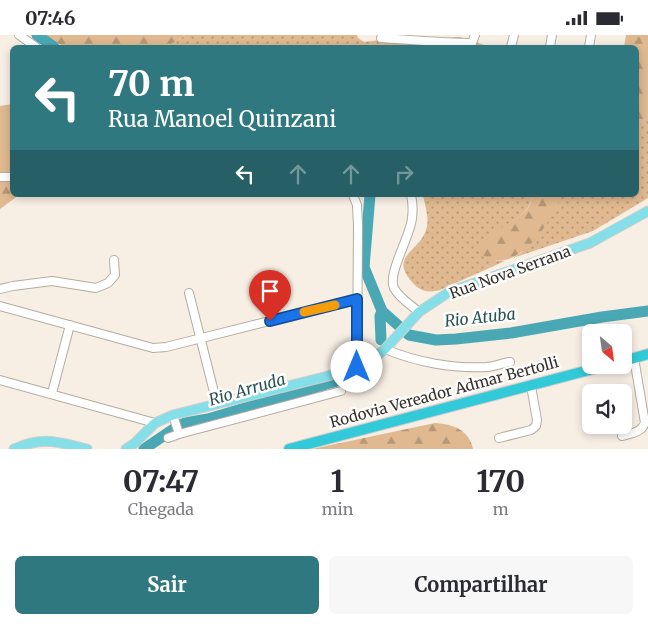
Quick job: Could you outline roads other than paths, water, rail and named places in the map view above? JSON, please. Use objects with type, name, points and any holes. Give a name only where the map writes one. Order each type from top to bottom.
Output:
[{"type":"highway","points":[[632,358],[648,355]]},
{"type":"highway","name":"Rodovia Vereador Admar Bertolli","points":[[289,449],[582,372]]},
{"type":"main road","name":"Rua Nova Serrana","points":[[126,449],[135,443],[155,423],[172,415],[357,367],[373,359],[385,349],[417,314],[449,292],[590,243],[648,211]]},
{"type":"main road","points":[[14,449],[31,442],[87,449]]},
{"type":"street","points":[[19,35],[33,45]]},
{"type":"street","points":[[381,38],[424,38],[472,43],[475,35]]},
{"type":"street","points":[[354,197],[358,226],[357,367]]},
{"type":"street","points":[[412,197],[412,220],[394,271],[393,286],[417,314]]},
{"type":"street","points":[[0,289],[52,281],[96,288],[108,283],[115,275],[114,260]]},
{"type":"street","points":[[189,293],[217,404]]},
{"type":"street","points":[[0,306],[153,348],[166,347],[357,299]]},
{"type":"street","points":[[52,393],[70,325]]},
{"type":"street","points":[[385,349],[403,356],[441,364],[489,367],[510,361]]},
{"type":"street","points":[[622,436],[638,431],[646,423],[632,370]]},
{"type":"street","points":[[0,379],[155,423]]},
{"type":"street","points":[[498,438],[531,430],[536,426],[537,420],[531,386]]},
{"type":"street","points":[[168,438],[341,391]]},
{"type":"street","points":[[172,415],[179,434]]},
{"type":"waterway","name":"Rio Atuba","points":[[37,35],[51,45]]},
{"type":"waterway","name":"Rio Atuba","points":[[370,197],[364,267],[382,311],[409,335],[436,340],[456,339],[511,333],[648,311]]},
{"type":"waterway","name":"Rio Arruda","points":[[381,340],[380,316],[382,311]]},
{"type":"waterway","name":"Rio Arruda","points":[[144,449],[185,423],[208,419],[364,373]]}]
